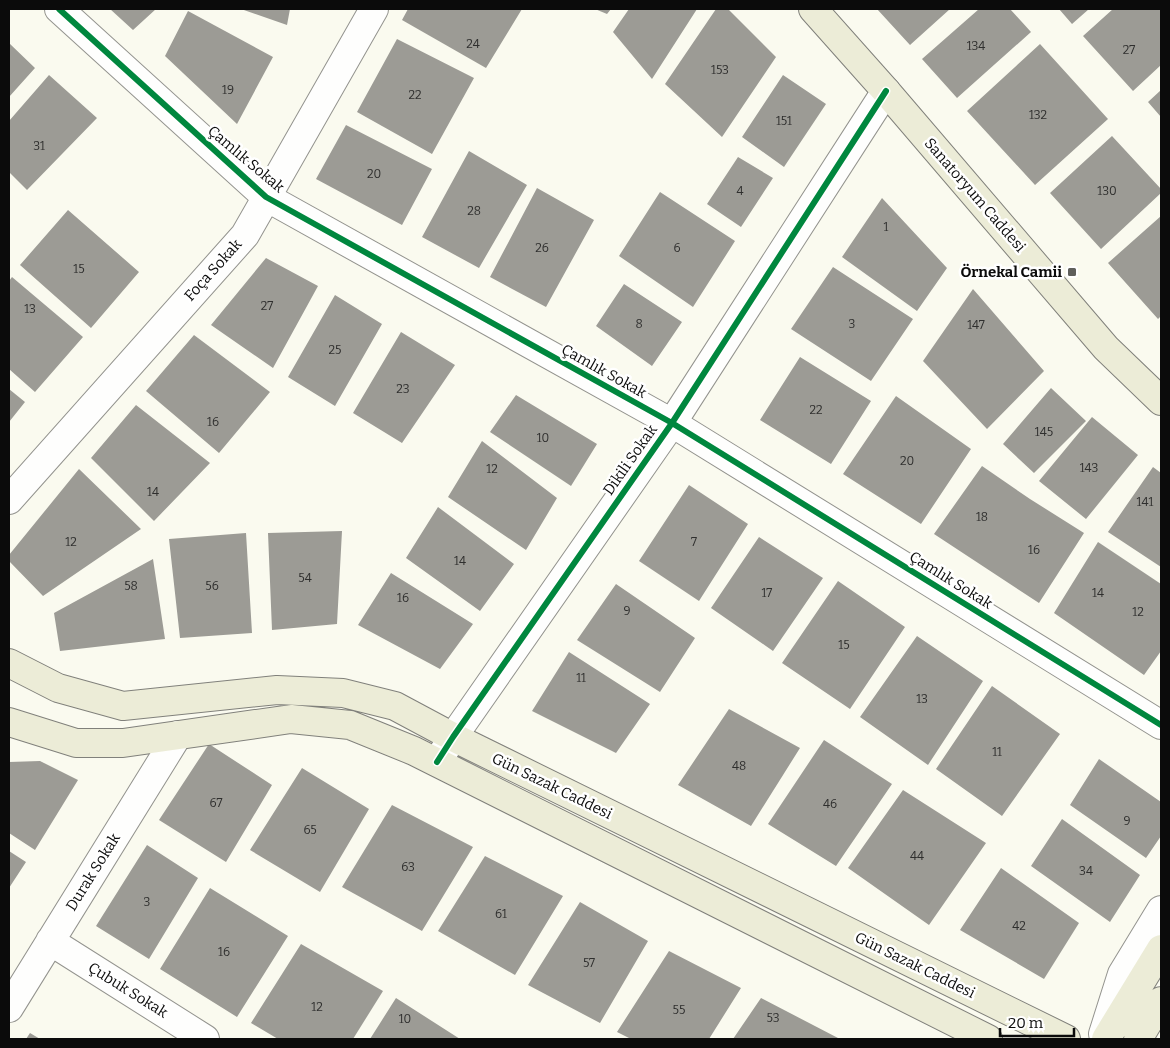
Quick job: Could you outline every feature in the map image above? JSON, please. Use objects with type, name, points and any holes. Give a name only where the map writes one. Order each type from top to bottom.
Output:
[{"type":"main road","name":"Sanatoryum Caddesi","points":[[813,9],[886,91],[1106,348],[1161,401]]},
{"type":"main road","name":"Gün Sazak Caddesi","points":[[9,663],[58,688],[123,706],[277,690],[343,693],[395,706],[453,737],[1066,1039]]},
{"type":"main road","name":"Gün Sazak Caddesi","points":[[9,722],[76,743],[123,743],[291,719],[350,726],[437,762],[988,1039]]},
{"type":"main road","points":[[1106,1039],[1161,949]]},
{"type":"main road","points":[[1138,1039],[1161,1001]]},
{"type":"street","name":"Çamlık Sokak","points":[[59,9],[266,197],[672,423],[1161,725]]},
{"type":"street","name":"Foça Sokak","points":[[9,500],[245,235],[374,9]]},
{"type":"street","name":"Dikili Sokak","points":[[437,762],[672,423],[886,91]]},
{"type":"street","name":"Durak Sokak","points":[[9,1008],[178,735]]},
{"type":"street","points":[[1101,1039],[1122,974],[1161,910]]},
{"type":"street","name":"Çubuk Sokak","points":[[50,941],[205,1039]]},
{"type":"building","points":[[110,9],[156,9],[133,30]]},
{"type":"building","points":[[241,9],[290,9],[287,25]]},
{"type":"building","points":[[408,9],[522,9],[486,68],[402,20]]},
{"type":"building","points":[[595,9],[611,9],[607,14]]},
{"type":"building","points":[[629,9],[697,9],[652,79],[613,32]]},
{"type":"building","points":[[716,9],[728,9],[776,57],[722,137],[665,84]]},
{"type":"building","points":[[877,9],[950,9],[910,45]]},
{"type":"building","points":[[979,9],[1010,9],[1031,32],[957,98],[922,59]]},
{"type":"building","points":[[1059,9],[1089,9],[1072,24]]},
{"type":"building","points":[[1113,9],[1161,9],[1161,65],[1133,91],[1083,36]]},
{"type":"building","points":[[188,11],[273,57],[237,124],[165,56]]},
{"type":"building","points":[[397,39],[474,78],[432,154],[357,112]]},
{"type":"building","points":[[9,43],[35,68],[9,97]]},
{"type":"building","points":[[1040,44],[1108,119],[1035,185],[967,111]]},
{"type":"building","points":[[49,75],[97,118],[27,190],[9,172],[9,121]]},
{"type":"building","points":[[783,75],[826,104],[784,167],[742,137]]},
{"type":"building","points":[[1161,90],[1161,117],[1148,102]]},
{"type":"building","points":[[346,125],[432,169],[402,225],[316,179]]},
{"type":"building","points":[[1112,136],[1161,189],[1161,193],[1101,249],[1050,193]]},
{"type":"building","points":[[469,151],[527,185],[479,268],[422,237]]},
{"type":"building","points":[[738,157],[773,178],[741,227],[707,204]]},
{"type":"building","points":[[537,188],[594,220],[546,307],[490,277]]},
{"type":"building","points":[[660,192],[735,241],[693,307],[619,256]]},
{"type":"building","points":[[882,198],[947,268],[917,311],[842,257]]},
{"type":"building","points":[[68,210],[139,272],[91,328],[20,265]]},
{"type":"building","points":[[1161,216],[1161,316],[1158,319],[1108,263]]},
{"type":"building","points":[[266,258],[318,286],[273,368],[211,325]]},
{"type":"building","points":[[833,267],[913,319],[871,381],[791,329]]},
{"type":"building","points":[[12,277],[83,337],[35,392],[9,369],[9,281]]},
{"type":"building","points":[[624,284],[682,322],[652,366],[596,326]]},
{"type":"building","points":[[973,289],[1044,371],[987,429],[923,361]]},
{"type":"building","points":[[335,295],[382,324],[335,406],[288,377]]},
{"type":"building","points":[[401,332],[455,365],[402,443],[353,413]]},
{"type":"building","points":[[194,335],[270,392],[219,453],[146,391]]},
{"type":"building","points":[[800,357],[871,401],[831,464],[760,420]]},
{"type":"building","points":[[1051,388],[1086,421],[1034,473],[1003,444]]},
{"type":"building","points":[[9,389],[25,402],[9,422]]},
{"type":"building","points":[[516,395],[597,444],[571,486],[490,432]]},
{"type":"building","points":[[896,396],[971,449],[921,524],[843,474]]},
{"type":"building","points":[[136,405],[210,463],[154,521],[91,458]]},
{"type":"building","points":[[1092,417],[1138,455],[1086,519],[1039,481]]},
{"type":"building","points":[[482,441],[557,498],[526,550],[448,497]]},
{"type":"building","points":[[982,466],[1084,533],[1039,603],[934,534]]},
{"type":"building","points":[[1153,467],[1161,473],[1161,567],[1108,532]]},
{"type":"building","points":[[79,469],[141,529],[43,596],[9,561],[9,555]]},
{"type":"building","points":[[689,485],[748,524],[699,601],[639,561]]},
{"type":"building","points":[[438,507],[514,564],[480,611],[406,558]]},
{"type":"building","points":[[342,531],[337,624],[272,630],[268,533]]},
{"type":"building","points":[[246,533],[252,633],[180,638],[169,539]]},
{"type":"building","points":[[759,537],[823,578],[773,651],[711,608]]},
{"type":"building","points":[[1098,542],[1161,584],[1161,651],[1144,675],[1054,613]]},
{"type":"building","points":[[153,559],[165,639],[60,651],[54,613]]},
{"type":"building","points":[[391,573],[473,624],[440,669],[358,625]]},
{"type":"building","points":[[838,581],[905,627],[850,709],[782,663]]},
{"type":"building","points":[[616,584],[695,638],[660,692],[577,640]]},
{"type":"building","points":[[917,636],[983,681],[928,765],[860,717]]},
{"type":"building","points":[[569,652],[650,704],[616,753],[532,711]]},
{"type":"building","points":[[992,686],[1060,734],[1002,816],[936,769]]},
{"type":"building","points":[[729,709],[800,748],[751,826],[678,785]]},
{"type":"building","points":[[824,740],[892,784],[836,866],[768,824]]},
{"type":"building","points":[[209,744],[272,785],[226,862],[159,820]]},
{"type":"building","points":[[1099,759],[1161,802],[1161,836],[1146,858],[1070,805]]},
{"type":"building","points":[[40,761],[78,780],[35,850],[9,833],[9,762]]},
{"type":"building","points":[[302,768],[369,809],[320,892],[250,850]]},
{"type":"building","points":[[903,790],[986,843],[929,925],[848,868]]},
{"type":"building","points":[[392,805],[473,847],[422,931],[342,887]]},
{"type":"building","points":[[1062,819],[1140,875],[1110,922],[1031,866]]},
{"type":"building","points":[[147,845],[198,878],[149,959],[96,926]]},
{"type":"building","points":[[9,851],[26,862],[9,888]]},
{"type":"building","points":[[485,856],[563,896],[515,975],[438,931]]},
{"type":"building","points":[[1001,868],[1079,923],[1044,979],[960,930]]},
{"type":"building","points":[[210,888],[288,936],[237,1017],[160,969]]},
{"type":"building","points":[[580,902],[648,941],[600,1023],[528,985]]},
{"type":"building","points":[[301,944],[383,991],[353,1039],[278,1039],[251,1023]]},
{"type":"building","points":[[669,951],[741,988],[709,1039],[631,1039],[617,1032]]},
{"type":"building","points":[[396,998],[460,1039],[370,1039]]},
{"type":"building","points":[[761,998],[838,1038],[733,1039]]},
{"type":"building","points":[[30,1033],[40,1039],[26,1039]]},
{"type":"cycle path","points":[[59,9],[266,197],[672,423],[1161,725]]},
{"type":"cycle path","points":[[437,762],[672,423],[886,91]]},
{"type":"place","name":"Örnekal Camii","points":[[1072,272]]}]
